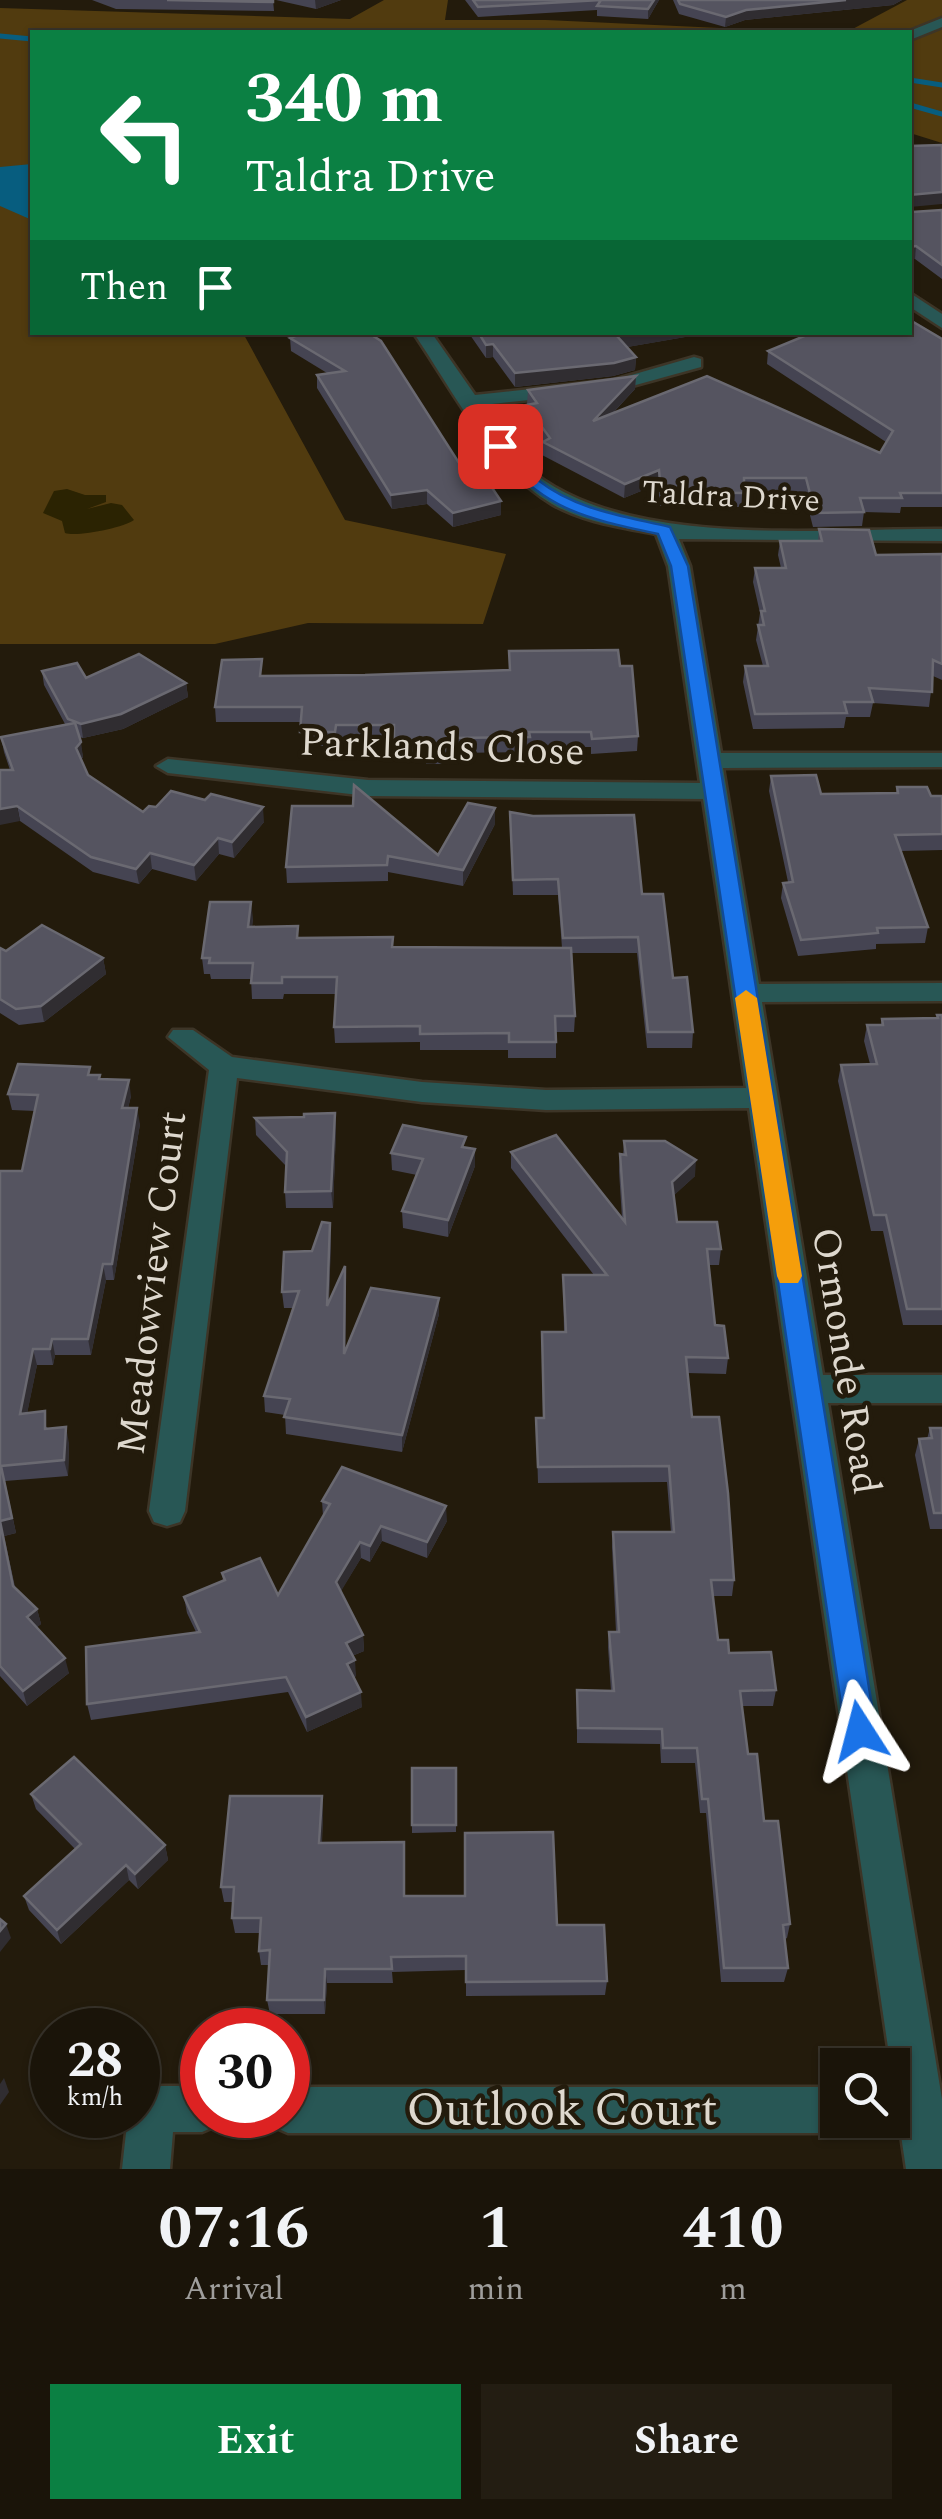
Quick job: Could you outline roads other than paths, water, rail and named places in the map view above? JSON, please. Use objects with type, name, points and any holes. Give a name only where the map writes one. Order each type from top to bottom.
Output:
[{"type":"street","points":[[912,35],[942,22]]},
{"type":"street","points":[[912,295],[942,306]]},
{"type":"street","points":[[912,296],[942,323]]},
{"type":"street","name":"Taldra Drive","points":[[424,335],[530,482],[561,501],[599,516],[676,543],[942,535]]},
{"type":"street","points":[[470,400],[638,380],[694,363]]},
{"type":"street","name":"Ormonde Road","points":[[676,543],[806,1389],[898,2048]]},
{"type":"street","name":"Parklands Close","points":[[168,766],[368,788],[711,776],[942,760]]},
{"type":"street","points":[[745,993],[942,992]]},
{"type":"street","name":"Meadowview Court","points":[[183,1037],[224,1066],[355,1085],[492,1098],[762,1098]]},
{"type":"street","name":"Meadowview Court","points":[[167,1511],[224,1066]]},
{"type":"street","points":[[806,1389],[942,1389]]},
{"type":"street","points":[[146,2169],[152,2110],[180,2110]]},
{"type":"street","name":"Outlook Court","points":[[310,2110],[820,2110]]},
{"type":"street","name":"Ormonde Road","points":[[910,2118],[930,2169]]},
{"type":"water","points":[[30,164],[30,219],[0,206],[0,167]]},
{"type":"waterway","points":[[0,36],[30,39]]},
{"type":"waterway","points":[[912,80],[942,85]]},
{"type":"waterway","points":[[912,106],[942,114]]}]
